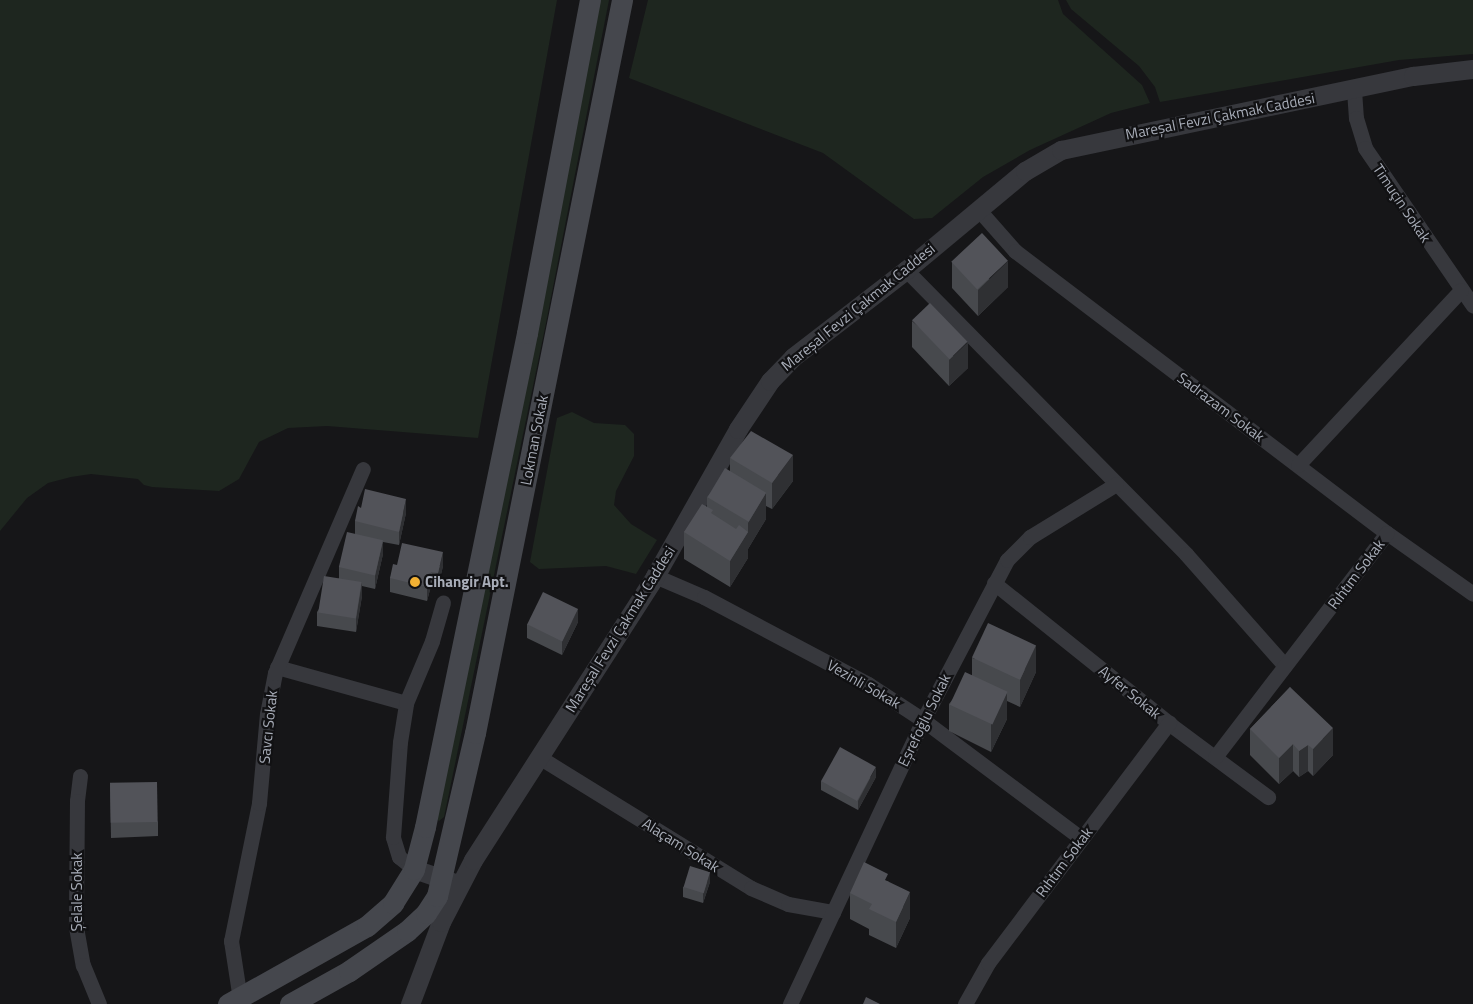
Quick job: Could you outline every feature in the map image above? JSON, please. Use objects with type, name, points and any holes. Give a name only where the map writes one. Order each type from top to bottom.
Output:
[{"type":"main road","name":"Lokman Sokak","points":[[414,869],[426,827],[527,333],[590,0]]},
{"type":"main road","name":"Lokman Sokak","points":[[451,882],[475,733],[622,0]]},
{"type":"main road","points":[[234,1001],[367,926],[393,904],[414,869]]},
{"type":"main road","name":"Mareşal Fevzi Çakmak Caddesi","points":[[290,1004],[349,971],[418,923],[451,882]]},
{"type":"street","name":"Mareşal Fevzi Çakmak Caddesi","points":[[451,882],[539,757],[655,576],[738,429],[770,380],[793,356],[906,270],[1025,171],[1061,150],[1097,140],[1354,90],[1413,76],[1473,69]]},
{"type":"street","name":"Timuçin Sokak","points":[[1354,90],[1356,118],[1365,148],[1473,306]]},
{"type":"street","name":"Sadrazam Sokak","points":[[978,209],[1016,251],[1387,533],[1473,594]]},
{"type":"street","points":[[906,270],[1186,554],[1285,666]]},
{"type":"street","points":[[1298,465],[1461,290]]},
{"type":"street","name":"Savcı Sokak","points":[[234,1001],[231,941],[259,803],[267,714],[277,667],[363,469]]},
{"type":"street","name":"Eşrefoğlu Sokak","points":[[790,1004],[923,720],[1007,560],[1030,536],[1116,484]]},
{"type":"street","name":"Rıhtım Sokak","points":[[1215,757],[1387,533]]},
{"type":"street","name":"Vezinli Sokak","points":[[655,576],[704,598],[868,684],[923,720],[1081,838]]},
{"type":"street","name":"Ayfer Sokak","points":[[994,584],[1169,724],[1268,797]]},
{"type":"street","points":[[410,1004],[441,922],[451,882],[414,869],[399,857],[393,837],[400,742],[406,702],[432,640],[443,603]]},
{"type":"street","points":[[277,667],[406,702]]},
{"type":"street","name":"Rıhtım Sokak","points":[[965,1004],[988,963],[1169,724]]},
{"type":"street","name":"Alaçam Sokak","points":[[539,757],[751,888],[788,904],[833,912]]},
{"type":"street","name":"Şelale Sokak","points":[[80,776],[77,801],[76,927],[83,965],[99,1004]]},
{"type":"shaded area","points":[[0,0],[557,0],[478,438],[327,426],[288,428],[259,442],[239,479],[219,491],[152,487],[144,485],[138,479],[91,474],[71,477],[48,483],[27,498],[0,531]]},
{"type":"shaded area","points":[[600,0],[609,0],[546,323],[444,817],[439,821],[437,819]]},
{"type":"shaded area","points":[[648,0],[1058,0],[1063,14],[1142,85],[1150,103],[1111,113],[1030,150],[983,177],[932,218],[914,219],[823,153],[629,78]]},
{"type":"shaded area","points":[[1066,0],[1473,0],[1473,54],[1399,60],[1160,102],[1155,87],[1139,66],[1071,9]]},
{"type":"shaded area","points":[[572,412],[594,423],[625,425],[634,434],[634,456],[616,491],[614,505],[631,524],[657,540],[636,574],[606,566],[539,569],[530,562],[557,418]]},
{"type":"building","points":[[982,233],[1008,261],[977,289],[951,262]]},
{"type":"building","points":[[930,303],[968,342],[950,359],[912,320]]},
{"type":"building","points":[[751,431],[793,455],[772,483],[730,458]]},
{"type":"building","points":[[725,468],[766,493],[749,522],[707,497]]},
{"type":"building","points":[[365,489],[406,499],[399,532],[355,521],[358,506],[361,508]]},
{"type":"building","points":[[702,504],[713,510],[711,513],[736,529],[739,525],[748,532],[730,561],[684,532]]},
{"type":"building","points":[[347,532],[383,540],[375,575],[339,567]]},
{"type":"building","points":[[402,543],[443,552],[438,573],[431,572],[427,587],[390,578],[393,564],[397,565]]},
{"type":"building","points":[[324,576],[362,582],[356,618],[318,613]]},
{"type":"building","points":[[543,592],[578,609],[562,641],[527,624]]},
{"type":"building","points":[[988,623],[1036,645],[1020,680],[972,657]]},
{"type":"building","points":[[965,672],[1008,692],[992,724],[950,705]]},
{"type":"building","points":[[1290,687],[1333,728],[1313,749],[1308,745],[1299,751],[1293,744],[1279,758],[1250,729]]},
{"type":"building","points":[[840,747],[876,767],[857,801],[821,781]]},
{"type":"building","points":[[157,782],[158,822],[111,823],[110,783]]},
{"type":"building","points":[[864,862],[888,874],[885,880],[910,892],[896,922],[869,909],[872,904],[850,893]]},
{"type":"building","points":[[690,866],[710,872],[704,893],[684,887]]},
{"type":"building","points":[[866,997],[880,1004],[863,1004]]},
{"type":"place","name":"Cihangir Apt.","points":[[415,582]]}]
